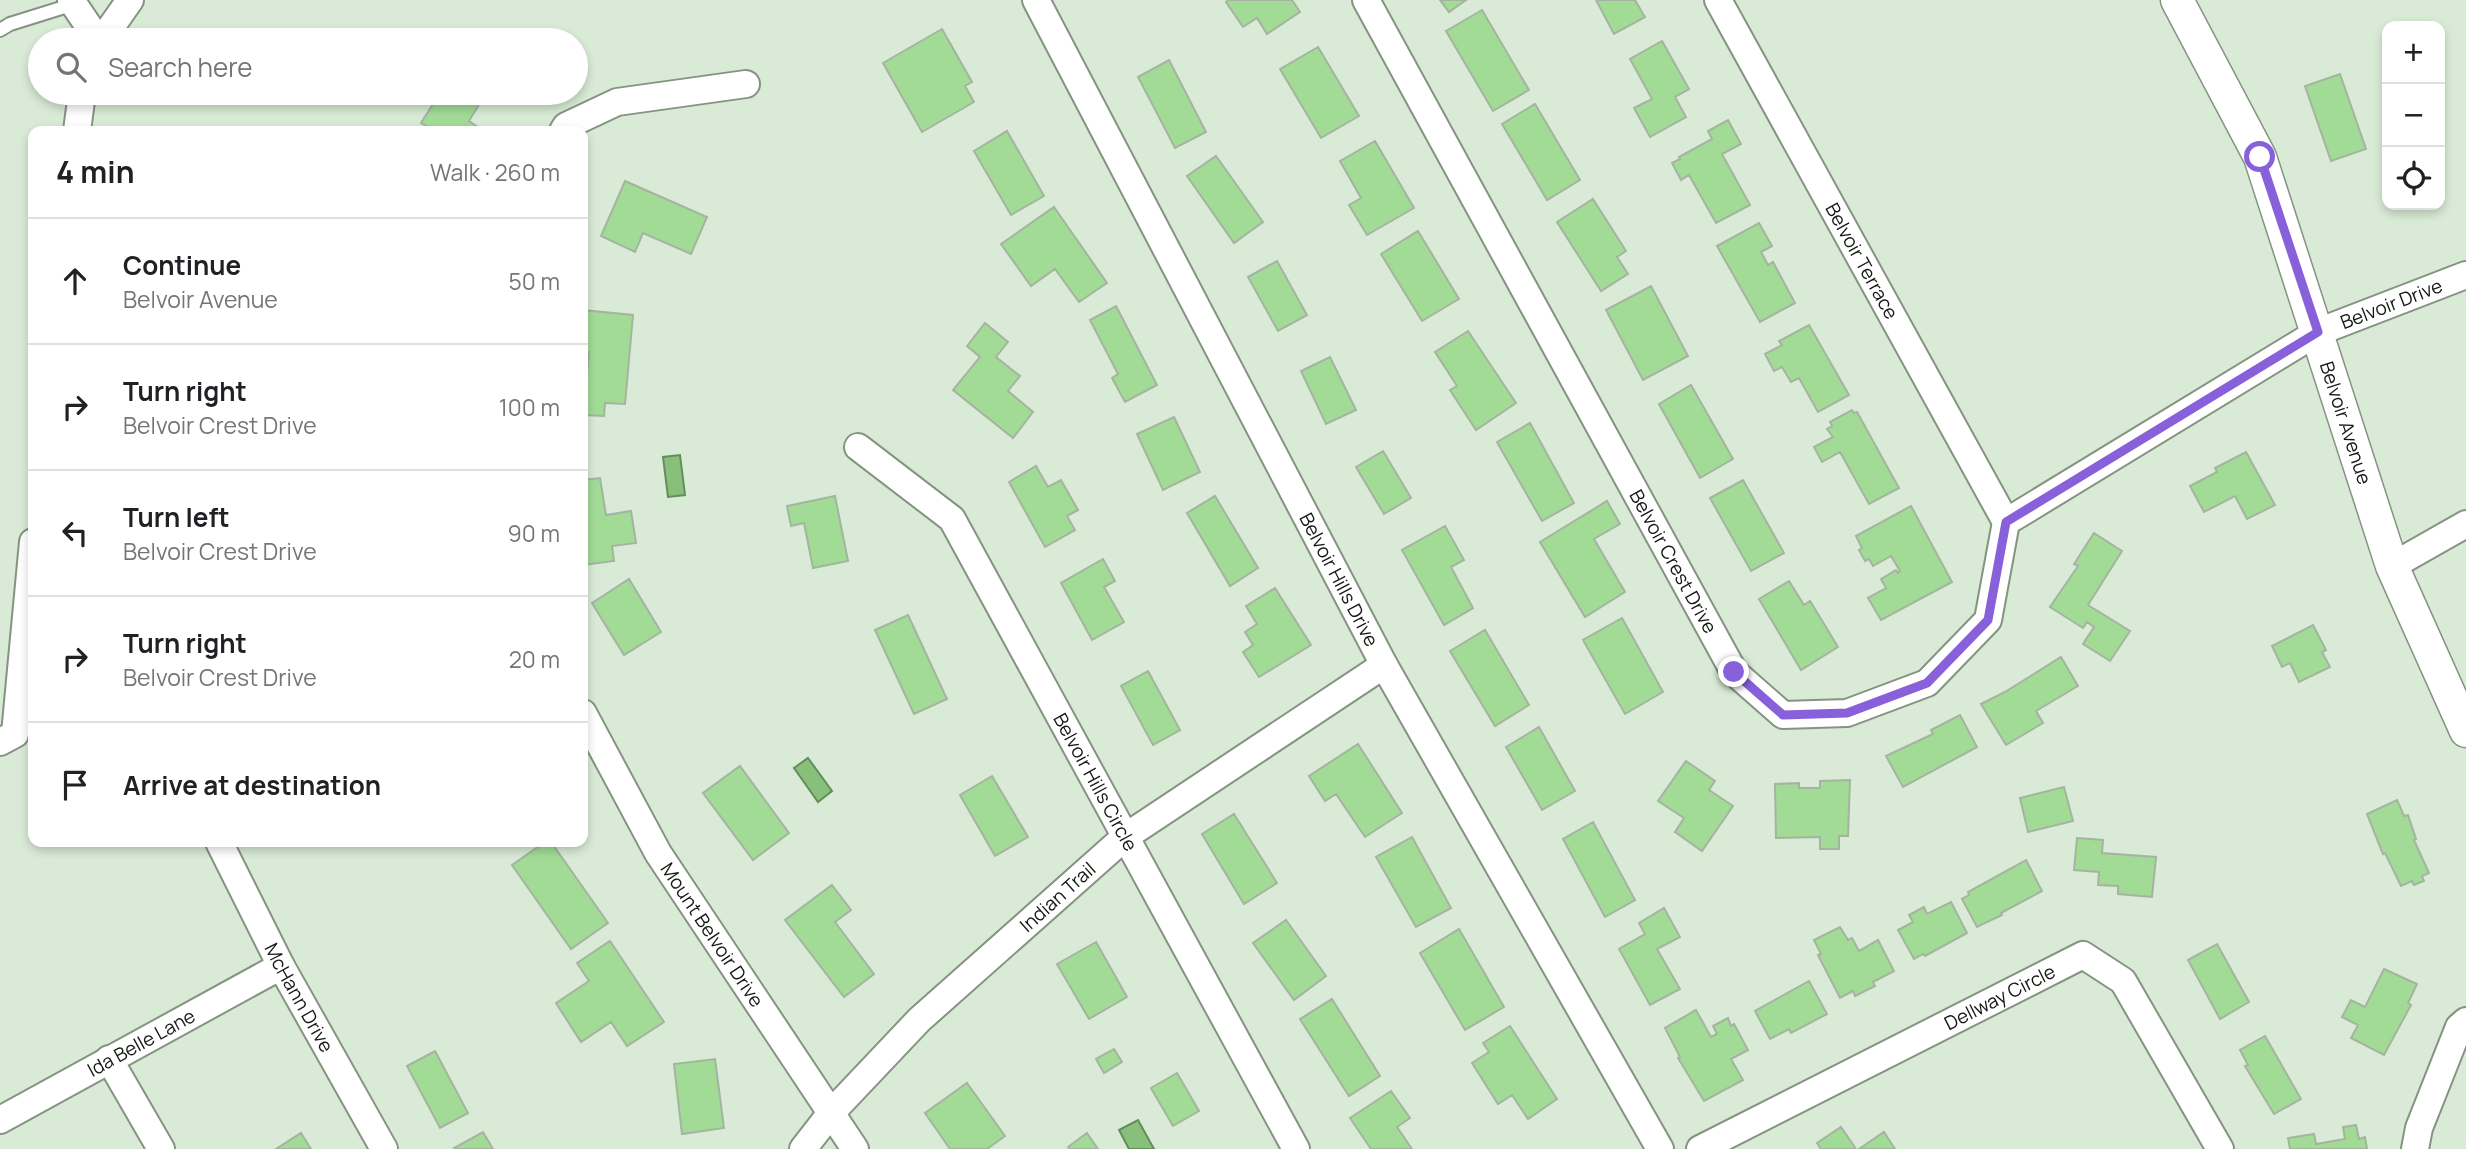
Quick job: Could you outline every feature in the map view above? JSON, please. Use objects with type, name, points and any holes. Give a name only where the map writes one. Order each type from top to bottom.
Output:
[{"type":"street","points":[[109,28],[130,0]]},
{"type":"street","name":"Belvoir Hills Drive","points":[[1036,0],[1384,665],[1660,1149]]},
{"type":"street","name":"Belvoir Crest Drive","points":[[1366,0],[1734,672],[1783,715],[1847,713],[1927,683],[1988,620],[2006,522]]},
{"type":"street","name":"Belvoir Terrace","points":[[1718,0],[2006,522]]},
{"type":"street","name":"Belvoir Avenue","points":[[2178,0],[2260,157],[2392,566],[2466,731]]},
{"type":"street","points":[[74,1],[92,28]]},
{"type":"street","points":[[566,126],[617,102],[746,84]]},
{"type":"street","points":[[77,126],[80,105]]},
{"type":"street","name":"Belvoir Drive","points":[[2318,332],[2466,275]]},
{"type":"street","points":[[2006,522],[2318,332]]},
{"type":"street","name":"Belvoir Hills Circle","points":[[858,447],[952,519],[1296,1149]]},
{"type":"street","points":[[2392,566],[2466,524]]},
{"type":"street","points":[[16,738],[28,600]]},
{"type":"street","name":"Indian Trail","points":[[803,1149],[831,1113],[919,1020],[1125,837],[1384,665]]},
{"type":"street","name":"Mount Belvoir Drive","points":[[588,722],[658,853],[855,1149]]},
{"type":"street","name":"McHann Drive","points":[[222,847],[281,965],[384,1149]]},
{"type":"street","name":"Dellway Circle","points":[[1700,1149],[2083,955],[2123,981],[2220,1149]]},
{"type":"street","name":"Ida Belle Lane","points":[[0,1120],[281,965]]},
{"type":"street","points":[[2415,1149],[2419,1128],[2439,1077],[2459,1027],[2466,1021]]},
{"type":"street","points":[[110,1059],[161,1149]]},
{"type":"lane","points":[[0,30],[74,1]]},
{"type":"shaded area","points":[[680,455],[685,495],[668,497],[663,457]]},
{"type":"shaded area","points":[[808,758],[832,791],[818,802],[794,768]]},
{"type":"shaded area","points":[[1138,1120],[1154,1149],[1129,1149],[1119,1130]]},
{"type":"building","points":[[1292,0],[1300,12],[1267,34],[1257,18],[1243,27],[1226,2]]},
{"type":"building","points":[[1440,0],[1466,0],[1449,12]]},
{"type":"building","points":[[1596,0],[1635,0],[1645,17],[1614,34]]},
{"type":"building","points":[[1482,10],[1529,90],[1493,111],[1446,31]]},
{"type":"building","points":[[942,29],[972,82],[965,86],[974,102],[922,132],[883,63]]},
{"type":"building","points":[[1662,41],[1689,89],[1675,97],[1686,117],[1650,137],[1634,108],[1652,99],[1630,59]]},
{"type":"building","points":[[1318,47],[1359,116],[1321,138],[1280,69]]},
{"type":"building","points":[[1169,60],[1206,132],[1175,148],[1138,77]]},
{"type":"building","points":[[2340,74],[2366,149],[2331,161],[2305,86]]},
{"type":"building","points":[[1535,104],[1580,180],[1547,200],[1502,124]]},
{"type":"building","points":[[432,105],[479,105],[469,121],[476,126],[426,126],[421,123]]},
{"type":"building","points":[[1728,120],[1741,144],[1722,154],[1750,205],[1716,223],[1689,175],[1681,180],[1672,163],[1712,139],[1708,131]]},
{"type":"building","points":[[1007,131],[1044,196],[1011,215],[974,151]]},
{"type":"building","points":[[1375,141],[1414,208],[1367,235],[1349,205],[1361,198],[1340,161]]},
{"type":"building","points":[[1216,156],[1263,222],[1234,243],[1187,176]]},
{"type":"building","points":[[625,181],[707,217],[691,254],[643,233],[635,252],[601,236]]},
{"type":"building","points":[[1593,199],[1626,251],[1617,257],[1628,274],[1601,291],[1557,222]]},
{"type":"building","points":[[1054,207],[1107,283],[1079,302],[1055,269],[1031,286],[1001,244]]},
{"type":"building","points":[[1759,223],[1772,246],[1761,252],[1768,265],[1773,262],[1795,303],[1760,322],[1717,246]]},
{"type":"building","points":[[1418,231],[1459,299],[1422,321],[1381,254]]},
{"type":"building","points":[[1277,261],[1307,315],[1278,331],[1248,277]]},
{"type":"building","points":[[1651,286],[1688,356],[1643,380],[1606,310]]},
{"type":"building","points":[[1116,306],[1157,385],[1125,402],[1112,378],[1118,374],[1090,320]]},
{"type":"building","points":[[588,310],[633,315],[625,404],[605,403],[604,416],[588,415]]},
{"type":"building","points":[[985,323],[1008,342],[996,357],[1020,376],[1008,391],[1033,412],[1013,438],[953,390],[980,357],[967,346]]},
{"type":"building","points":[[1809,325],[1849,395],[1818,412],[1799,378],[1791,382],[1782,367],[1774,371],[1765,354],[1782,345],[1779,341]]},
{"type":"building","points":[[1468,331],[1516,403],[1476,430],[1450,390],[1457,386],[1435,352]]},
{"type":"building","points":[[1330,357],[1356,410],[1326,424],[1301,371]]},
{"type":"building","points":[[1691,385],[1733,459],[1700,478],[1659,404]]},
{"type":"building","points":[[1852,410],[1857,412],[1899,488],[1869,504],[1840,452],[1822,462],[1814,447],[1833,437],[1827,429],[1832,426],[1830,422]]},
{"type":"building","points":[[1174,417],[1200,472],[1163,490],[1137,434]]},
{"type":"building","points":[[1530,423],[1574,503],[1542,521],[1497,442]]},
{"type":"building","points":[[1383,451],[1411,498],[1384,514],[1356,467]]},
{"type":"building","points":[[2246,452],[2275,505],[2247,519],[2235,496],[2204,512],[2190,486],[2217,472],[2215,468]]},
{"type":"building","points":[[1036,466],[1048,487],[1061,480],[1078,510],[1067,516],[1075,530],[1045,547],[1009,482]]},
{"type":"building","points":[[600,478],[606,515],[631,511],[636,543],[612,546],[614,561],[588,564],[588,479]]},
{"type":"building","points":[[1743,480],[1784,553],[1751,571],[1710,498]]},
{"type":"building","points":[[835,496],[848,561],[813,568],[804,523],[791,526],[787,506]]},
{"type":"building","points":[[1215,496],[1258,568],[1230,586],[1187,513]]},
{"type":"building","points":[[1607,501],[1620,524],[1594,539],[1625,592],[1585,617],[1540,542]]},
{"type":"building","points":[[1911,506],[1952,582],[1881,620],[1868,598],[1886,588],[1881,579],[1896,570],[1898,573],[1900,571],[1891,556],[1873,566],[1869,559],[1865,561],[1856,536]]},
{"type":"building","points":[[1445,526],[1464,560],[1451,567],[1473,608],[1444,625],[1402,550]]},
{"type":"building","points":[[2094,533],[2122,551],[2088,605],[2130,631],[2110,661],[2083,644],[2094,627],[2087,622],[2083,628],[2050,607],[2078,566],[2074,564]]},
{"type":"building","points":[[1103,559],[1115,581],[1104,587],[1124,622],[1092,640],[1061,583]]},
{"type":"building","points":[[629,579],[661,632],[624,655],[592,603]]},
{"type":"building","points":[[1789,581],[1804,605],[1810,601],[1838,647],[1801,670],[1759,599]]},
{"type":"building","points":[[1275,588],[1311,645],[1259,677],[1243,652],[1253,645],[1245,632],[1257,624],[1246,606]]},
{"type":"building","points":[[908,615],[947,699],[914,714],[875,630]]},
{"type":"building","points":[[1622,618],[1663,692],[1625,714],[1583,640]]},
{"type":"building","points":[[2313,625],[2326,650],[2322,652],[2330,667],[2299,682],[2290,663],[2282,667],[2272,646]]},
{"type":"building","points":[[1485,630],[1529,705],[1495,726],[1450,651]]},
{"type":"building","points":[[2061,657],[2078,686],[2036,711],[2043,723],[2006,745],[1981,704]]},
{"type":"building","points":[[1148,671],[1180,730],[1153,745],[1121,686]]},
{"type":"building","points":[[1960,715],[1977,747],[1903,787],[1886,756],[1933,734],[1931,730]]},
{"type":"building","points":[[1539,727],[1575,791],[1542,810],[1506,747]]},
{"type":"building","points":[[1358,744],[1402,813],[1365,837],[1336,794],[1325,801],[1309,776]]},
{"type":"building","points":[[1686,761],[1715,781],[1709,790],[1733,806],[1702,851],[1675,832],[1684,818],[1658,801]]},
{"type":"building","points":[[740,766],[789,833],[753,860],[703,793]]},
{"type":"building","points":[[992,776],[1028,837],[995,856],[960,795]]},
{"type":"building","points":[[1850,780],[1848,836],[1839,836],[1839,849],[1820,849],[1820,837],[1776,838],[1775,784],[1799,783],[1799,788],[1820,788],[1820,781]]},
{"type":"building","points":[[2064,787],[2073,821],[2028,832],[2020,798]]},
{"type":"building","points":[[2397,800],[2404,816],[2408,815],[2416,839],[2414,840],[2429,873],[2422,876],[2424,881],[2414,885],[2412,881],[2401,886],[2385,853],[2383,854],[2367,814]]},
{"type":"building","points":[[1234,814],[1277,883],[1244,904],[1202,834]]},
{"type":"building","points":[[1593,822],[1635,900],[1605,917],[1563,839]]},
{"type":"building","points":[[1412,837],[1451,908],[1416,927],[1376,857]]},
{"type":"building","points":[[2077,838],[2103,840],[2102,853],[2156,857],[2152,897],[2118,894],[2118,886],[2098,885],[2099,872],[2074,870]]},
{"type":"building","points":[[538,847],[555,847],[608,923],[571,949],[512,865]]},
{"type":"building","points":[[2026,860],[2042,891],[1977,927],[1962,899],[1969,895],[1968,892]]},
{"type":"building","points":[[832,885],[851,910],[835,922],[874,974],[844,997],[785,920]]},
{"type":"building","points":[[1951,902],[1967,933],[1925,956],[1923,954],[1914,959],[1898,930],[1913,922],[1909,915],[1924,907],[1927,914]]},
{"type":"building","points":[[1664,908],[1680,937],[1657,949],[1680,989],[1650,1005],[1619,949],[1645,934],[1639,923]]},
{"type":"building","points":[[1286,920],[1326,976],[1294,1000],[1253,943]]},
{"type":"building","points":[[1840,927],[1848,940],[1852,938],[1859,951],[1878,940],[1894,971],[1873,982],[1875,986],[1855,996],[1853,991],[1840,998],[1818,955],[1821,954],[1814,940]]},
{"type":"building","points":[[1459,929],[1504,1007],[1465,1030],[1420,953]]},
{"type":"building","points":[[610,941],[664,1022],[627,1046],[611,1022],[581,1042],[556,1003],[589,981],[577,963]]},
{"type":"building","points":[[1096,942],[1127,997],[1089,1019],[1057,964]]},
{"type":"building","points":[[2217,944],[2249,1002],[2220,1019],[2188,960]]},
{"type":"building","points":[[2384,969],[2417,984],[2408,1003],[2411,1005],[2384,1055],[2351,1038],[2358,1025],[2342,1017],[2351,1000],[2365,1007]]},
{"type":"building","points":[[1809,981],[1827,1014],[1791,1033],[1789,1029],[1770,1039],[1755,1011]]},
{"type":"building","points":[[1332,999],[1380,1076],[1349,1096],[1300,1019]]},
{"type":"building","points":[[1696,1010],[1711,1037],[1717,1034],[1713,1026],[1728,1018],[1748,1050],[1731,1059],[1743,1080],[1704,1101],[1678,1058],[1680,1057],[1665,1028]]},
{"type":"building","points":[[1510,1026],[1557,1099],[1528,1119],[1512,1095],[1498,1104],[1472,1063],[1489,1052],[1483,1043]]},
{"type":"building","points":[[2265,1036],[2301,1099],[2274,1114],[2245,1066],[2248,1065],[2240,1050]]},
{"type":"building","points":[[1114,1049],[1122,1062],[1104,1073],[1096,1059]]},
{"type":"building","points":[[435,1051],[468,1113],[440,1128],[407,1066]]},
{"type":"building","points":[[715,1059],[724,1128],[682,1134],[674,1064]]},
{"type":"building","points":[[1177,1073],[1199,1111],[1173,1126],[1151,1088]]},
{"type":"building","points":[[967,1083],[1005,1136],[987,1149],[950,1149],[925,1113]]},
{"type":"building","points":[[1391,1091],[1410,1118],[1397,1127],[1412,1149],[1371,1149],[1350,1118]]},
{"type":"building","points":[[2356,1125],[2359,1139],[2365,1137],[2367,1149],[2290,1149],[2288,1138],[2314,1134],[2316,1144],[2345,1139],[2343,1127]]},
{"type":"building","points":[[1841,1127],[1856,1149],[1821,1149],[1817,1143]]},
{"type":"building","points":[[483,1132],[493,1149],[454,1148]]},
{"type":"building","points":[[1884,1132],[1895,1149],[1859,1149]]},
{"type":"building","points":[[301,1133],[311,1149],[276,1149]]},
{"type":"building","points":[[1087,1133],[1098,1149],[1068,1147]]},
{"type":"route","points":[[1734,672],[1783,715],[1847,713],[1927,683],[1988,620],[2006,522],[2318,332],[2260,157]]}]
